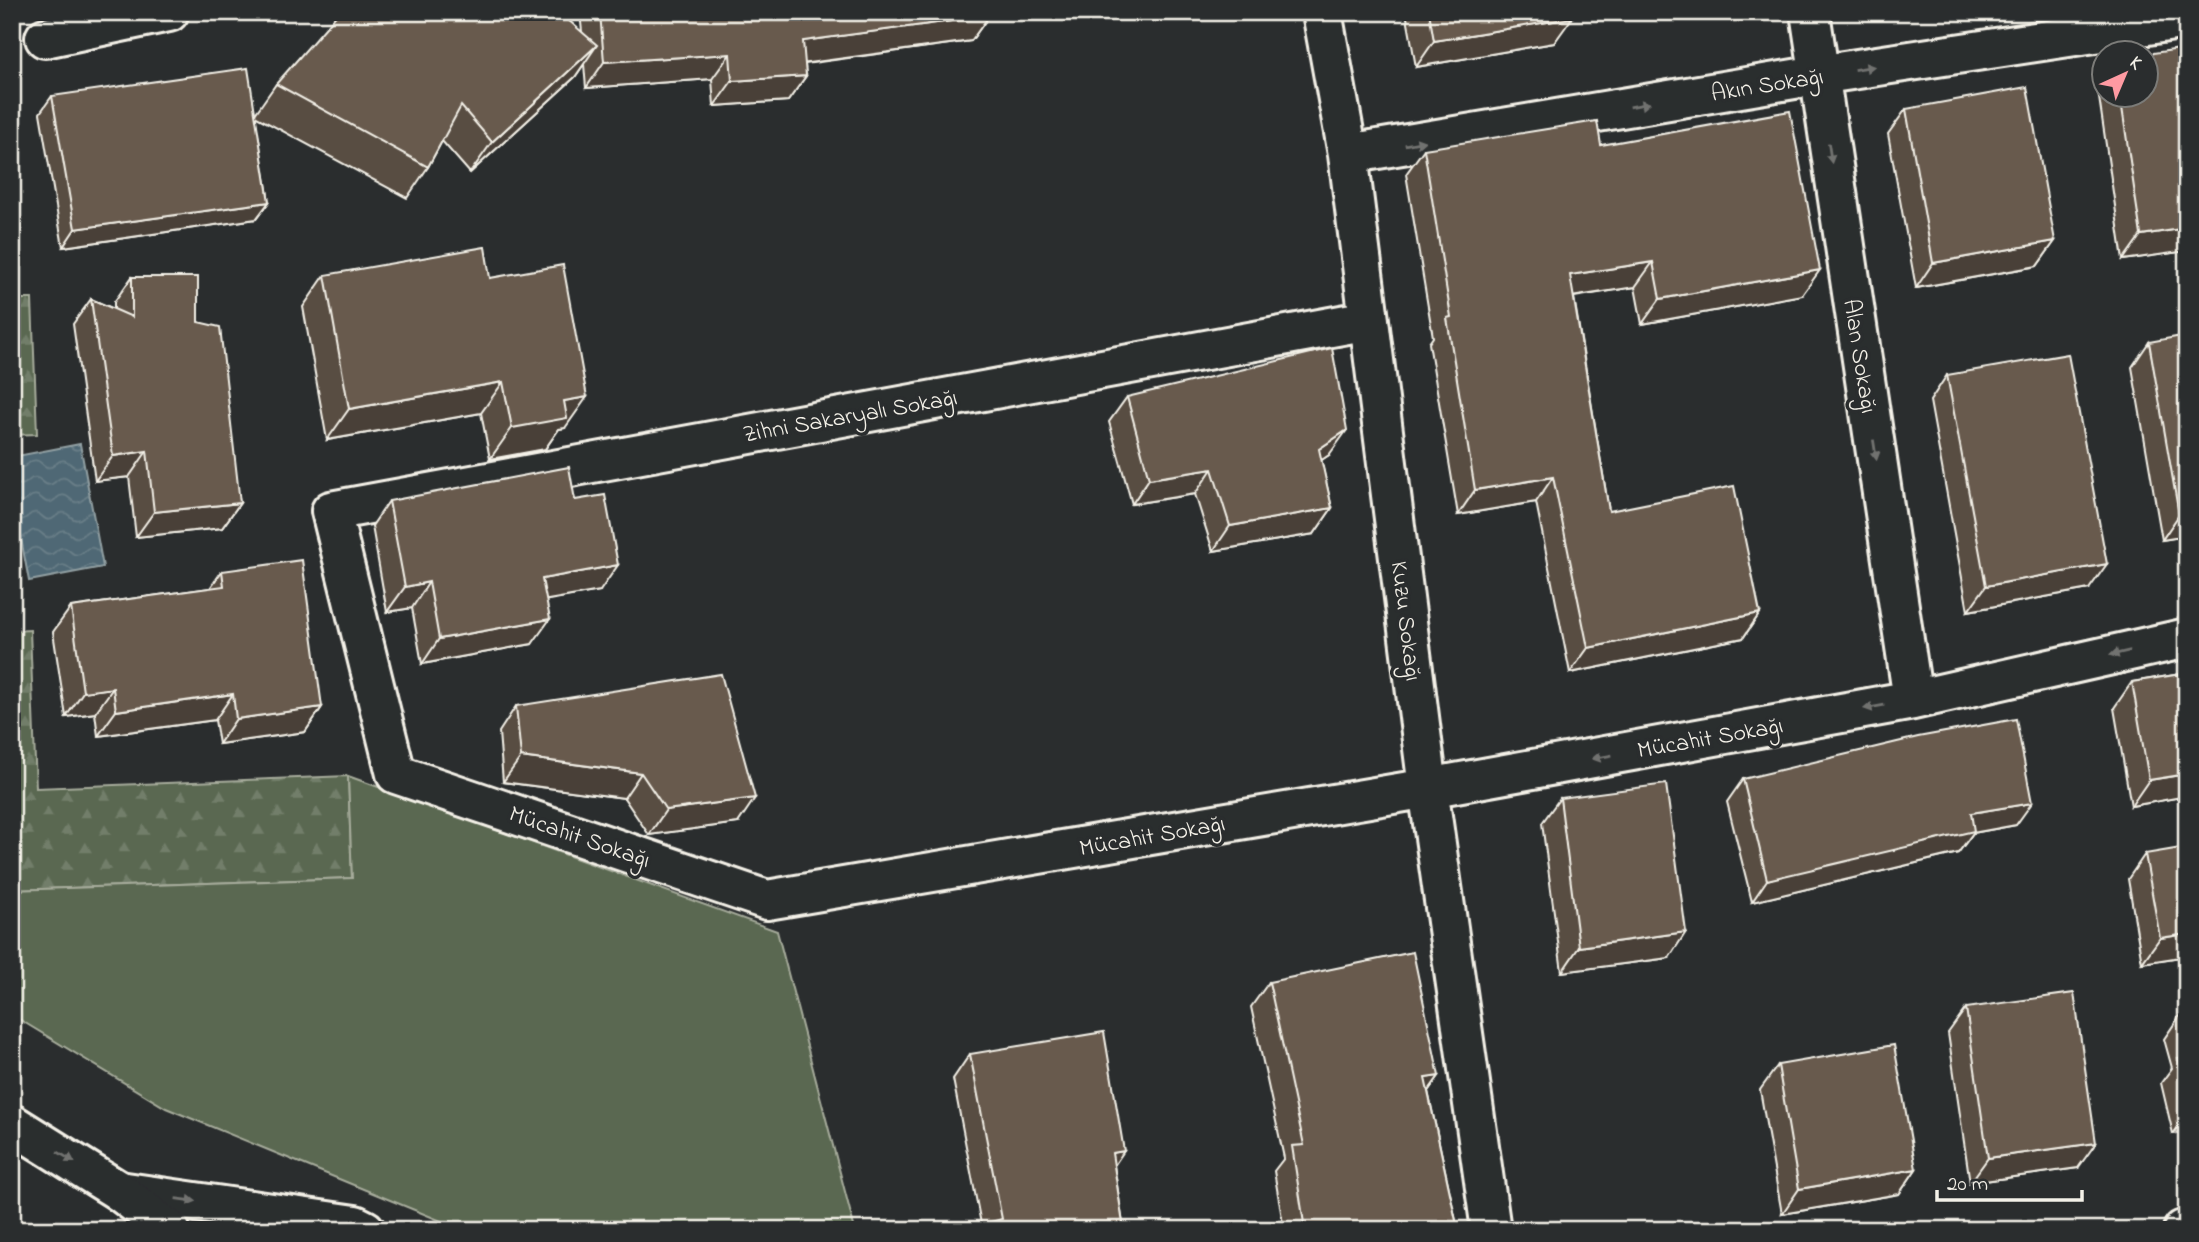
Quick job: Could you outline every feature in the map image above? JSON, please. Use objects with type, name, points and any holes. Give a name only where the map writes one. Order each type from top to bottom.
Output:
[{"type":"street","points":[[45,38],[169,12]]},
{"type":"street","name":"Kuzu Sokağı","points":[[1322,12],[1348,154],[1428,788],[1490,1230]]},
{"type":"street","name":"Alan Sokağı","points":[[1810,12],[1913,700]]},
{"type":"street","name":"Akın Sokağı","points":[[1348,154],[1818,75],[2187,19]]},
{"type":"street","name":"Zihni Sakaryalı Sokağı","points":[[331,510],[1369,320]]},
{"type":"street","name":"Mücahit Sokağı","points":[[331,510],[396,774],[768,900],[1428,788],[1913,700],[2187,638]]},
{"type":"street","points":[[12,1124],[119,1191],[170,1230]]},
{"type":"street","points":[[119,1191],[355,1225],[365,1230]]},
{"type":"green space","points":[[12,299],[32,299],[37,434],[12,435]]},
{"type":"green space","points":[[30,630],[36,788],[348,776],[352,878],[12,890],[12,631]]},
{"type":"green space","points":[[348,776],[777,931],[855,1230],[463,1230],[166,1108],[12,1015],[12,890],[352,878]]},
{"type":"water","points":[[80,444],[103,567],[29,581],[12,491],[12,457]]},
{"type":"building","points":[[339,12],[392,12],[397,17],[402,12],[559,12],[597,45],[492,142],[461,106],[428,167],[276,84]]},
{"type":"building","points":[[600,12],[988,12],[989,16],[803,41],[806,76],[732,81],[730,54],[604,62]]},
{"type":"building","points":[[1429,12],[1571,12],[1572,18],[1434,41]]},
{"type":"building","points":[[2187,48],[2187,228],[2141,235],[2122,108],[2160,108],[2160,52]]},
{"type":"building","points":[[248,68],[269,202],[75,229],[52,96]]},
{"type":"building","points":[[2027,87],[2055,241],[1933,263],[1906,109]]},
{"type":"building","points":[[1790,111],[1820,270],[1660,299],[1653,262],[1570,275],[1609,511],[1734,486],[1760,613],[1588,648],[1553,477],[1475,490],[1447,318],[1451,317],[1424,149],[1597,121],[1601,145]]},
{"type":"building","points":[[485,247],[490,278],[563,265],[587,397],[564,401],[567,418],[512,428],[503,382],[349,409],[325,275]]},
{"type":"building","points":[[132,277],[198,277],[198,322],[220,327],[240,503],[154,512],[147,451],[113,456],[91,299],[132,317]]},
{"type":"building","points":[[2187,335],[2187,514],[2179,515],[2149,342]]},
{"type":"building","points":[[1332,348],[1347,430],[1319,449],[1332,508],[1230,526],[1212,469],[1149,479],[1127,397]]},
{"type":"building","points":[[2068,354],[2107,564],[1986,586],[1947,375]]},
{"type":"building","points":[[569,467],[575,500],[605,495],[618,565],[542,579],[550,619],[439,639],[429,582],[405,587],[389,501]]},
{"type":"building","points":[[302,560],[322,707],[236,719],[233,694],[116,711],[113,688],[83,692],[71,607],[224,586],[222,571]]},
{"type":"building","points":[[2187,673],[2187,774],[2149,780],[2132,682]]},
{"type":"building","points":[[721,674],[755,798],[666,810],[641,773],[521,757],[516,706]]},
{"type":"building","points":[[2016,719],[2032,803],[1971,813],[1974,831],[1767,880],[1743,779],[1918,737]]},
{"type":"building","points":[[1666,784],[1686,932],[1579,947],[1560,798]]},
{"type":"building","points":[[2187,847],[2187,934],[2160,938],[2145,854]]},
{"type":"building","points":[[1413,952],[1439,1076],[1425,1078],[1458,1230],[1305,1230],[1292,1146],[1304,1145],[1269,982]]},
{"type":"building","points":[[2074,993],[2096,1143],[1988,1158],[1966,1008]]},
{"type":"building","points":[[2187,1013],[2187,1034],[2181,1014]]},
{"type":"building","points":[[1104,1032],[1124,1151],[1112,1153],[1124,1230],[961,1230],[1002,1219],[970,1054]]},
{"type":"building","points":[[1894,1045],[1916,1169],[1799,1189],[1778,1065]]},
{"type":"building","points":[[2187,1056],[2187,1092],[2178,1058]]}]
